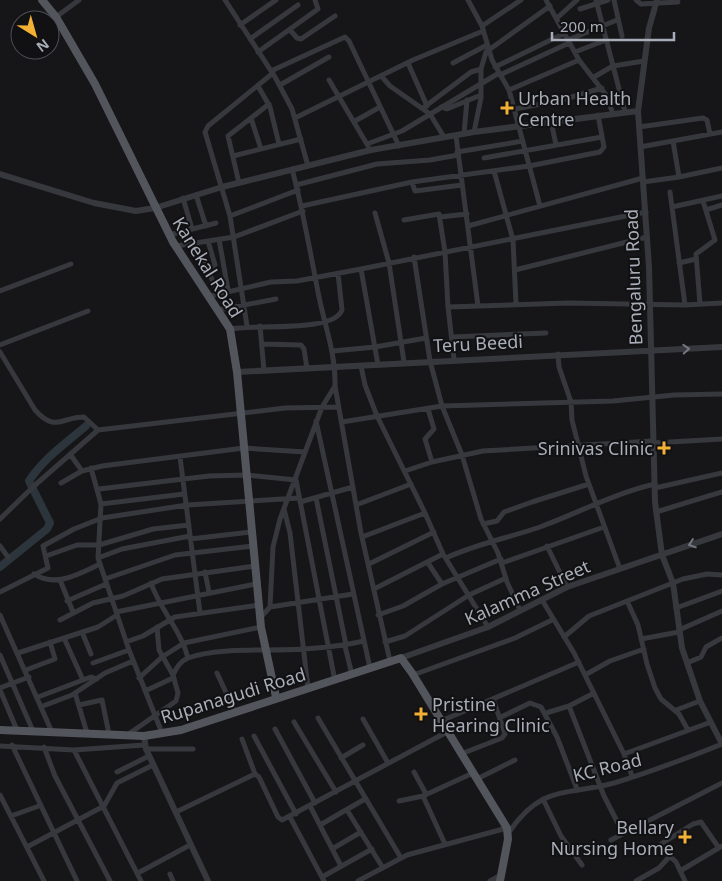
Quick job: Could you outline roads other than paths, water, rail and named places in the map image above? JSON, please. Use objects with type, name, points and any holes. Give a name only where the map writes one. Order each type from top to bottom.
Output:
[{"type":"main road","name":"Kanekal Road","points":[[42,0],[50,10]]},
{"type":"main road","name":"Kanekal Road","points":[[60,25],[96,84],[169,235],[230,329],[237,372],[261,627],[276,697]]},
{"type":"main road","points":[[401,658],[413,674],[508,830],[501,878]]},
{"type":"main road","name":"Rupanagudi Road","points":[[0,730],[144,736],[180,730],[276,697],[335,681],[401,658]]},
{"type":"street","points":[[60,15],[79,0]]},
{"type":"street","points":[[225,0],[280,85],[295,118],[308,166]]},
{"type":"street","points":[[240,25],[276,0]]},
{"type":"street","points":[[258,52],[318,9],[315,0]]},
{"type":"street","points":[[468,0],[482,29],[495,67],[509,90],[540,206]]},
{"type":"street","points":[[295,118],[482,29],[522,0]]},
{"type":"street","points":[[546,0],[579,60],[602,88],[613,114]]},
{"type":"street","points":[[557,18],[577,0]]},
{"type":"street","points":[[580,9],[596,1],[608,0]]},
{"type":"street","points":[[614,0],[622,36]]},
{"type":"street","points":[[636,0],[641,4],[657,1],[678,2]]},
{"type":"street","points":[[596,1],[625,112]]},
{"type":"street","name":"Bengaluru Road","points":[[657,1],[649,28],[638,111],[646,212],[656,512],[662,555],[673,584],[679,631],[687,663],[700,701],[722,744]]},
{"type":"street","points":[[250,39],[298,5]]},
{"type":"street","points":[[453,63],[487,47],[550,6]]},
{"type":"street","points":[[290,30],[297,38],[301,39],[335,16]]},
{"type":"street","points":[[367,144],[394,134],[480,83],[602,25],[617,20]]},
{"type":"street","points":[[495,67],[564,34]]},
{"type":"street","points":[[247,326],[230,216],[205,132],[208,126],[258,86],[272,72],[345,37],[399,146]]},
{"type":"street","points":[[575,52],[606,40]]},
{"type":"street","points":[[474,132],[481,95],[481,69],[487,47]]},
{"type":"street","points":[[280,85],[329,57]]},
{"type":"street","points":[[509,90],[579,60]]},
{"type":"street","points":[[594,77],[613,66],[644,61]]},
{"type":"street","points":[[408,63],[425,107],[444,137]]},
{"type":"street","points":[[425,107],[471,72],[481,69]]},
{"type":"street","points":[[382,76],[390,86],[425,107]]},
{"type":"street","points":[[329,80],[371,150]]},
{"type":"street","points":[[258,86],[268,104],[280,144]]},
{"type":"street","points":[[515,109],[562,100],[602,88]]},
{"type":"street","points":[[441,107],[448,109],[481,95]]},
{"type":"street","points":[[464,134],[467,100]]},
{"type":"street","points":[[239,183],[228,136],[268,104]]},
{"type":"street","points":[[355,121],[380,107]]},
{"type":"street","points":[[0,174],[104,205],[136,210],[155,208],[222,187],[371,150],[474,132],[638,111]]},
{"type":"street","points":[[176,246],[234,237],[303,208],[412,182],[529,166],[600,152],[604,149],[598,115]]},
{"type":"street","points":[[251,118],[260,149]]},
{"type":"street","points":[[639,127],[703,118],[707,120],[710,134]]},
{"type":"street","points":[[551,121],[556,145]]},
{"type":"street","points":[[640,147],[722,132]]},
{"type":"street","points":[[456,136],[478,306]]},
{"type":"street","points":[[484,158],[602,137]]},
{"type":"street","points":[[233,156],[301,139]]},
{"type":"street","points":[[230,216],[297,188],[377,164],[430,160],[523,140]]},
{"type":"street","points":[[673,141],[679,177]]},
{"type":"street","points":[[468,226],[643,180],[679,177],[722,168]]},
{"type":"street","points":[[292,169],[303,208],[315,277],[333,351],[336,367],[335,386],[338,407],[356,505],[378,616],[390,661]]},
{"type":"street","points":[[494,171],[513,240],[516,304]]},
{"type":"street","points":[[412,182],[415,191],[462,185]]},
{"type":"street","points":[[670,192],[685,305]]},
{"type":"street","points":[[196,195],[206,226]]},
{"type":"street","points":[[672,207],[722,196]]},
{"type":"street","points":[[183,198],[192,229]]},
{"type":"street","points":[[700,304],[697,252],[714,240],[703,201]]},
{"type":"street","points":[[706,210],[722,205]]},
{"type":"street","points":[[210,296],[228,290],[360,269],[646,212]]},
{"type":"street","points":[[375,213],[389,263],[404,362]]},
{"type":"street","points":[[404,220],[435,213],[440,217],[445,252],[448,307],[454,359]]},
{"type":"street","points":[[440,217],[467,214]]},
{"type":"street","points":[[169,235],[216,223]]},
{"type":"street","points":[[515,270],[647,237]]},
{"type":"street","points":[[219,239],[228,290]]},
{"type":"street","points":[[208,241],[215,264],[209,269]]},
{"type":"street","points":[[196,242],[218,293]]},
{"type":"street","points":[[414,257],[430,361],[442,406],[462,455],[483,524],[501,561],[520,610]]},
{"type":"street","points":[[679,263],[696,260]]},
{"type":"street","points":[[0,291],[71,264]]},
{"type":"street","points":[[360,269],[378,365]]},
{"type":"street","points":[[230,329],[247,326],[297,328],[340,315],[342,310],[338,273]]},
{"type":"street","points":[[218,310],[276,299]]},
{"type":"street","points":[[448,307],[516,304],[685,305],[722,302]]},
{"type":"street","points":[[0,345],[88,311]]},
{"type":"street","points":[[260,326],[264,371]]},
{"type":"street","points":[[452,337],[546,333]]},
{"type":"street","points":[[333,351],[375,347],[426,338]]},
{"type":"street","points":[[262,344],[301,345],[304,349],[308,369]]},
{"type":"street","name":"Teru Beedi","points":[[237,372],[454,359],[722,347]]},
{"type":"street","points":[[0,352],[42,418],[54,423],[78,417],[91,422],[98,430]]},
{"type":"street","points":[[558,354],[561,378],[571,402],[578,444],[589,484],[620,569]]},
{"type":"street","points":[[0,367],[6,363]]},
{"type":"street","points":[[361,366],[365,385],[377,416],[426,513],[444,556],[488,627]]},
{"type":"street","points":[[270,607],[273,547],[284,509],[322,407],[335,386]]},
{"type":"street","points":[[342,422],[442,406],[571,402],[722,394]]},
{"type":"street","points":[[0,519],[34,486],[98,430],[240,412],[285,408],[338,407]]},
{"type":"street","points":[[428,409],[434,429],[425,441],[432,462]]},
{"type":"street","points":[[316,422],[370,668]]},
{"type":"street","points":[[405,471],[432,462],[483,451],[578,444],[722,439]]},
{"type":"street","points":[[61,483],[82,471],[92,468],[244,448],[305,452]]},
{"type":"street","points":[[70,454],[82,471]]},
{"type":"street","points":[[180,457],[193,574],[200,613]]},
{"type":"street","points":[[92,468],[99,490],[102,518],[98,558],[139,678],[162,733]]},
{"type":"street","points":[[374,589],[444,556],[491,540],[537,528],[634,489],[722,473]]},
{"type":"street","points":[[99,490],[182,479],[247,475],[296,480]]},
{"type":"street","points":[[296,480],[335,681]]},
{"type":"street","points":[[356,505],[411,484]]},
{"type":"street","points":[[483,524],[497,520],[504,512],[547,496],[589,484]]},
{"type":"street","points":[[0,592],[49,566],[42,548],[44,545],[74,529],[102,518],[186,505],[288,498],[300,500],[316,498],[353,487]]},
{"type":"street","points":[[656,512],[722,492]]},
{"type":"street","points":[[101,504],[184,494]]},
{"type":"street","points":[[316,498],[352,675]]},
{"type":"street","points":[[284,509],[290,533],[308,688]]},
{"type":"street","points":[[362,537],[426,513]]},
{"type":"street","points":[[46,556],[76,545],[100,545],[152,529],[189,525]]},
{"type":"street","points":[[378,616],[403,606],[442,584],[501,561],[604,527]]},
{"type":"street","points":[[98,558],[132,547],[190,538],[251,532]]},
{"type":"street","points":[[369,564],[434,532]]},
{"type":"street","name":"Kalamma Street","points":[[401,658],[488,627],[567,587],[722,534]]},
{"type":"street","points":[[0,546],[8,557]]},
{"type":"street","points":[[67,601],[106,581],[167,557],[253,546]]},
{"type":"street","points":[[547,546],[567,587]]},
{"type":"street","points":[[428,563],[442,584]]},
{"type":"street","points":[[34,574],[46,580],[60,580],[100,564]]},
{"type":"street","points":[[60,620],[92,603],[111,599],[151,583],[205,572],[254,566]]},
{"type":"street","points":[[205,572],[209,592]]},
{"type":"street","points":[[564,637],[581,621],[673,584],[700,574],[722,575]]},
{"type":"street","points":[[384,642],[405,636],[469,595],[506,578]]},
{"type":"street","points":[[60,580],[73,612]]},
{"type":"street","points":[[151,583],[160,604],[184,643],[188,658]]},
{"type":"street","points":[[18,653],[98,627],[116,614],[209,592],[256,584]]},
{"type":"street","points":[[676,608],[722,591]]},
{"type":"street","points":[[260,617],[270,607],[353,594]]},
{"type":"street","points":[[542,600],[552,620],[579,662],[624,754],[632,776]]},
{"type":"street","points":[[628,603],[656,688],[662,699],[676,710],[688,730]]},
{"type":"street","points":[[126,642],[143,636],[170,619],[259,605]]},
{"type":"street","points":[[641,638],[679,631],[722,611]]},
{"type":"street","points":[[0,615],[43,706],[52,732]]},
{"type":"street","points":[[413,674],[516,638],[552,620]]},
{"type":"street","points":[[130,734],[178,698],[173,676],[162,657],[158,645],[157,627]]},
{"type":"street","points":[[139,678],[162,657],[184,643],[261,627]]},
{"type":"street","points":[[82,632],[91,654]]},
{"type":"street","points":[[64,638],[82,680]]},
{"type":"street","points":[[687,663],[701,657],[706,647],[722,638]]},
{"type":"street","points":[[145,691],[173,676],[179,664],[188,658],[245,649],[303,649],[345,646],[364,641]]},
{"type":"street","points":[[26,670],[55,659],[50,642]]},
{"type":"street","points":[[585,674],[610,661],[644,649]]},
{"type":"street","points":[[93,663],[129,650]]},
{"type":"street","points":[[0,656],[32,731]]},
{"type":"street","points":[[43,706],[75,693],[115,668],[133,661]]},
{"type":"street","points":[[441,721],[579,662]]},
{"type":"street","points":[[217,673],[235,712]]},
{"type":"street","points":[[17,730],[0,689],[29,677]]},
{"type":"street","points":[[38,697],[82,680],[93,677],[97,679]]},
{"type":"street","points":[[75,693],[88,733]]},
{"type":"street","points":[[546,713],[569,706],[594,693]]},
{"type":"street","points":[[80,705],[97,699],[102,700],[109,734]]},
{"type":"street","points":[[461,754],[502,738],[505,731],[493,699]]},
{"type":"street","points":[[676,710],[700,701]]},
{"type":"street","points":[[501,717],[530,703],[541,707],[546,713],[577,789]]},
{"type":"street","points":[[569,706],[600,786],[623,833]]},
{"type":"street","points":[[318,718],[401,858]]},
{"type":"street","points":[[363,719],[388,762]]},
{"type":"street","points":[[294,722],[336,792]]},
{"type":"street","points":[[624,754],[711,722]]},
{"type":"street","points":[[275,729],[315,803]]},
{"type":"street","points":[[242,739],[255,774],[259,776],[279,819],[293,815],[388,762],[447,732]]},
{"type":"street","points":[[144,736],[145,747],[208,881]]},
{"type":"street","points":[[254,736],[323,879],[341,866],[372,850]]},
{"type":"street","name":"KC Road","points":[[508,830],[523,811],[543,799],[577,789],[600,786],[722,744]]},
{"type":"street","points":[[0,746],[12,745],[74,750],[145,747],[193,749]]},
{"type":"street","points":[[12,745],[39,806],[54,833],[76,881]]},
{"type":"street","points":[[341,758],[363,745]]},
{"type":"street","points":[[44,747],[55,776],[110,881]]},
{"type":"street","points":[[74,750],[141,881]]},
{"type":"street","points":[[117,772],[149,756]]},
{"type":"street","points":[[399,801],[425,795],[515,760]]},
{"type":"street","points":[[27,846],[104,806],[117,783],[153,765]]},
{"type":"street","points":[[414,772],[445,844]]},
{"type":"street","points":[[176,812],[255,774]]},
{"type":"street","points":[[611,840],[722,783]]},
{"type":"street","points":[[0,795],[2,804],[11,816],[44,881]]},
{"type":"street","points":[[320,825],[365,799]]},
{"type":"street","points":[[543,799],[561,836],[582,865]]},
{"type":"street","points":[[11,816],[39,806]]},
{"type":"street","points":[[310,806],[341,866]]},
{"type":"street","points":[[347,810],[383,868]]},
{"type":"street","points":[[680,871],[721,847],[704,825],[698,822],[661,844],[661,848],[670,856],[685,881]]},
{"type":"street","points":[[358,881],[401,858],[445,844],[508,830]]},
{"type":"street","points":[[332,849],[361,832]]},
{"type":"street","points":[[138,873],[190,845]]},
{"type":"street","points":[[636,881],[652,873],[670,856]]},
{"type":"street","points":[[170,874],[173,881]]},
{"type":"street","points":[[490,881],[501,878]]},
{"type":"waterway","points":[[0,567],[47,529],[50,523],[29,481],[48,458],[86,426]]},
{"type":"place","name":"Urban Health Centre","points":[[507,108]]},
{"type":"place","name":"Srinivas Clinic","points":[[664,448]]},
{"type":"place","name":"Pristine Hearing Clinic","points":[[421,714]]},
{"type":"place","name":"Bellary Nursing Home","points":[[685,837]]}]
